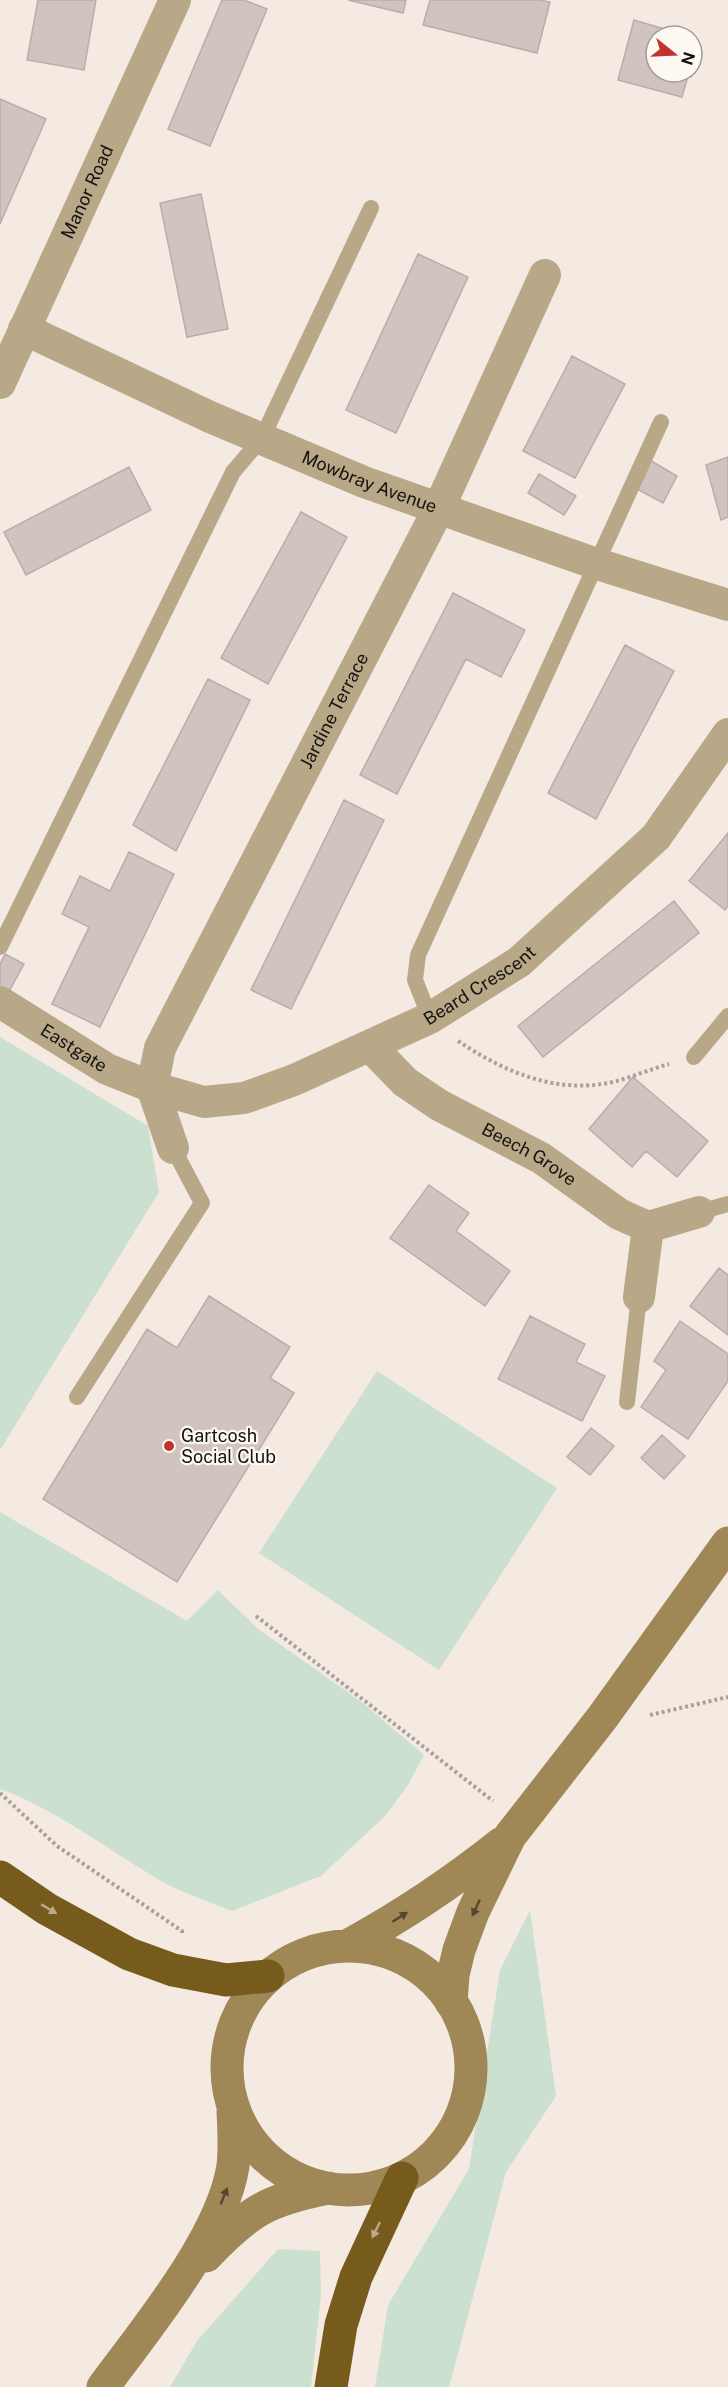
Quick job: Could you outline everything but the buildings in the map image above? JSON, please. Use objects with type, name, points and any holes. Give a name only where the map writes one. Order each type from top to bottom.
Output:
[{"type":"highway","points":[[0,1877],[47,1909],[129,1954],[182,1971],[226,1980],[268,1976]]},
{"type":"highway","points":[[332,2387],[341,2325],[356,2277],[402,2178]]},
{"type":"street","name":"Manor Road","points":[[0,383],[175,0]]},
{"type":"street","name":"Jardine Terrace","points":[[152,1087],[160,1048],[439,508],[546,275]]},
{"type":"street","name":"Mowbray Avenue","points":[[24,329],[210,417],[364,482],[594,563],[728,605]]},
{"type":"street","name":"Beard Crescent","points":[[152,1087],[204,1102],[244,1098],[294,1080],[430,1018],[519,962],[657,837],[728,734]]},
{"type":"street","name":"Eastgate","points":[[0,1002],[107,1069],[152,1087]]},
{"type":"street","name":"Beech Grove","points":[[370,1046],[405,1082],[439,1105],[541,1158],[619,1214],[648,1227]]},
{"type":"street","points":[[152,1087],[173,1148]]},
{"type":"street","points":[[639,1297],[648,1227],[713,1208]]},
{"type":"street","points":[[451,2002],[453,1975],[459,1950],[473,1912],[516,1829],[602,1718],[728,1543]]},
{"type":"street","points":[[349,1945],[396,1920],[450,1885],[516,1829]]},
{"type":"street","points":[[103,2387],[178,2285],[212,2224],[226,2192],[233,2166],[233,2107],[227,2072],[231,2036],[245,2003],[268,1976],[293,1959],[311,1952],[349,1945],[374,1948],[404,1959],[437,1982],[451,2002],[464,2028],[471,2057],[467,2096],[462,2115],[447,2140],[427,2162],[402,2178],[378,2186],[354,2190],[328,2188],[304,2181],[273,2164],[249,2138],[233,2107]]},
{"type":"street","points":[[178,2285],[236,2225],[262,2207],[292,2195],[328,2188]]},
{"type":"lane","points":[[0,946],[233,472],[262,438],[371,208]]},
{"type":"lane","points":[[430,1018],[415,980],[417,955],[594,563],[661,422]]},
{"type":"lane","points":[[694,1056],[728,1016]]},
{"type":"lane","points":[[77,1397],[202,1203],[173,1148]]},
{"type":"lane","points":[[627,1402],[639,1297]]},
{"type":"path","points":[[430,1018],[488,1061],[543,1083],[601,1084],[694,1056]]},
{"type":"path","points":[[256,1616],[516,1829]]},
{"type":"path","points":[[0,1793],[57,1846],[182,1931],[182,1971]]},
{"type":"green space","points":[[0,1037],[148,1126],[159,1192],[0,1450]]},
{"type":"green space","points":[[377,1371],[557,1488],[439,1670],[259,1553]]},
{"type":"green space","points":[[0,1512],[187,1621],[218,1590],[257,1628],[363,1703],[424,1755],[408,1785],[386,1815],[321,1876],[232,1911],[165,1883],[61,1818],[0,1789]]},
{"type":"green space","points":[[530,1910],[556,2096],[506,2172],[449,2387],[375,2387],[388,2305],[469,2169],[500,1970]]},
{"type":"green space","points":[[278,2249],[320,2251],[321,2295],[311,2387],[170,2387],[197,2341]]},
{"type":"place","name":"Gartcosh Social Club","points":[[169,1446]]}]
